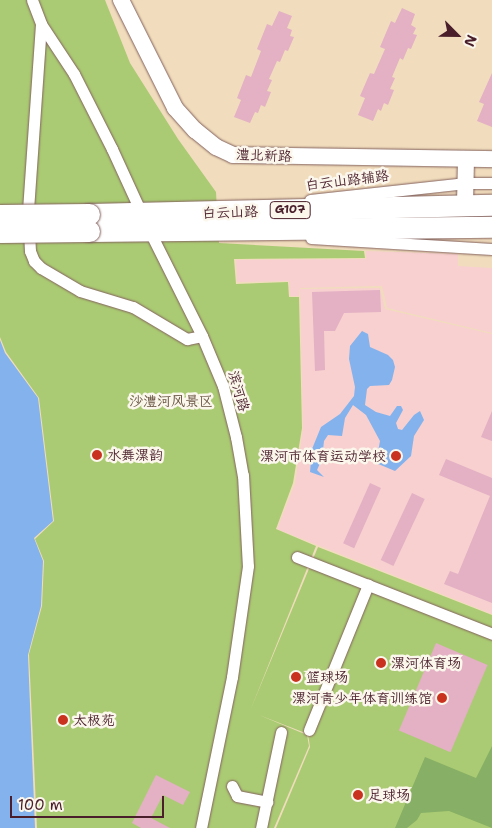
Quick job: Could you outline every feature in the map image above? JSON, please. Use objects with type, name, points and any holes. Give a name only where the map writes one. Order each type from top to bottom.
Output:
[{"type":"highway","name":"白云山路","points":[[208,222],[465,204],[492,205]]},
{"type":"highway","name":"G107","points":[[0,214],[89,223]]},
{"type":"highway","name":"白云山路","points":[[89,223],[208,222],[492,227]]},
{"type":"highway","name":"G107","points":[[0,232],[89,223]]},
{"type":"street","name":"滨河路","points":[[32,0],[41,24],[74,74],[112,149],[145,223],[202,336],[223,386],[236,437],[243,476],[248,566],[226,710],[201,828]]},
{"type":"street","name":"澧北新路","points":[[121,0],[175,108],[195,130],[216,147],[233,155],[492,159]]},
{"type":"street","points":[[41,24],[28,209],[30,251],[34,261],[41,268],[80,291],[134,307],[187,339],[202,336]]},
{"type":"street","points":[[465,204],[466,159]]},
{"type":"street","name":"白云山路辅路","points":[[208,222],[466,183],[492,183]]},
{"type":"street","points":[[208,222],[466,250],[492,249]]},
{"type":"street","points":[[297,557],[492,634]]},
{"type":"street","points":[[309,730],[368,585]]},
{"type":"street","points":[[261,828],[281,732]]},
{"type":"street","points":[[232,786],[237,796],[267,802]]},
{"type":"shaded area","points":[[366,251],[458,254],[458,266],[492,268],[492,333],[387,308],[382,286],[300,288],[299,296],[290,296],[289,281],[237,282],[236,260],[366,259]]},
{"type":"shaded area","name":"漯河市体育运动学校","points":[[380,288],[385,309],[492,334],[492,614],[277,529],[295,484],[303,428],[300,289]]},
{"type":"green space","name":"沙澧河风景区","points":[[0,0],[105,0],[130,63],[178,139],[216,192],[219,243],[364,251],[365,258],[234,259],[236,284],[288,282],[289,297],[299,297],[302,428],[293,483],[276,529],[316,546],[250,711],[318,547],[492,615],[492,828],[276,828],[310,747],[308,734],[259,715],[307,735],[309,746],[274,828],[37,828],[29,654],[42,606],[44,561],[35,539],[54,521],[39,398],[6,352],[0,337]]},
{"type":"green space","points":[[492,746],[492,828],[449,811],[421,813],[417,820],[407,828],[395,828],[425,757],[476,778]]},
{"type":"water","points":[[362,331],[368,334],[370,347],[388,355],[393,360],[395,367],[389,385],[370,386],[367,389],[365,405],[376,412],[390,416],[397,406],[401,406],[403,410],[396,423],[398,429],[402,430],[414,415],[420,411],[424,420],[414,436],[411,456],[395,471],[376,463],[380,441],[366,415],[353,405],[345,418],[342,436],[328,435],[324,441],[322,459],[317,470],[324,477],[310,472],[312,449],[321,427],[340,414],[354,396],[355,387],[349,359],[350,346]]},
{"type":"water","points":[[0,340],[5,353],[38,398],[53,521],[34,538],[43,561],[41,606],[28,655],[35,828],[0,828]]},
{"type":"building","points":[[402,8],[415,14],[411,25],[416,28],[413,34],[417,35],[411,49],[408,48],[403,60],[400,58],[392,77],[395,78],[390,89],[394,90],[388,105],[384,103],[381,111],[378,109],[373,121],[358,115],[365,98],[360,96],[370,73],[374,74],[385,49],[380,47],[391,21],[395,23]]},
{"type":"building","points":[[279,11],[292,16],[287,28],[292,30],[290,36],[294,37],[288,51],[285,50],[280,62],[277,61],[269,79],[272,80],[267,91],[271,92],[265,107],[261,105],[258,113],[255,112],[250,123],[234,117],[241,100],[237,98],[246,75],[251,77],[261,51],[257,49],[267,24],[272,26]]},
{"type":"building","points":[[492,73],[492,127],[477,121],[484,104],[479,102]]},
{"type":"building","points":[[380,290],[381,312],[344,313],[335,331],[324,331],[325,370],[315,371],[312,292]]},
{"type":"building","points":[[492,411],[492,441],[481,437]]},
{"type":"building","points":[[446,459],[492,478],[492,603],[444,584],[450,571],[458,574],[490,496],[439,475]]},
{"type":"building","points":[[370,483],[381,488],[354,548],[343,543]]},
{"type":"building","points":[[412,493],[425,499],[393,566],[381,560]]},
{"type":"building","name":"漯河青少年体育训练馆","points":[[436,643],[488,665],[450,752],[399,730]]},
{"type":"building","points":[[156,775],[190,792],[183,805],[163,795],[151,818],[170,828],[141,828],[132,823]]},
{"type":"place","name":"水舞漯韵","points":[[97,455]]},
{"type":"place","name":"漯河市体育运动学校","points":[[396,456]]},
{"type":"place","name":"漯河体育场","points":[[381,663]]},
{"type":"place","name":"篮球场","points":[[296,677]]},
{"type":"place","name":"漯河青少年体育训练馆","points":[[442,698]]},
{"type":"place","name":"太极苑","points":[[63,720]]},
{"type":"place","name":"足球场","points":[[358,795]]}]
